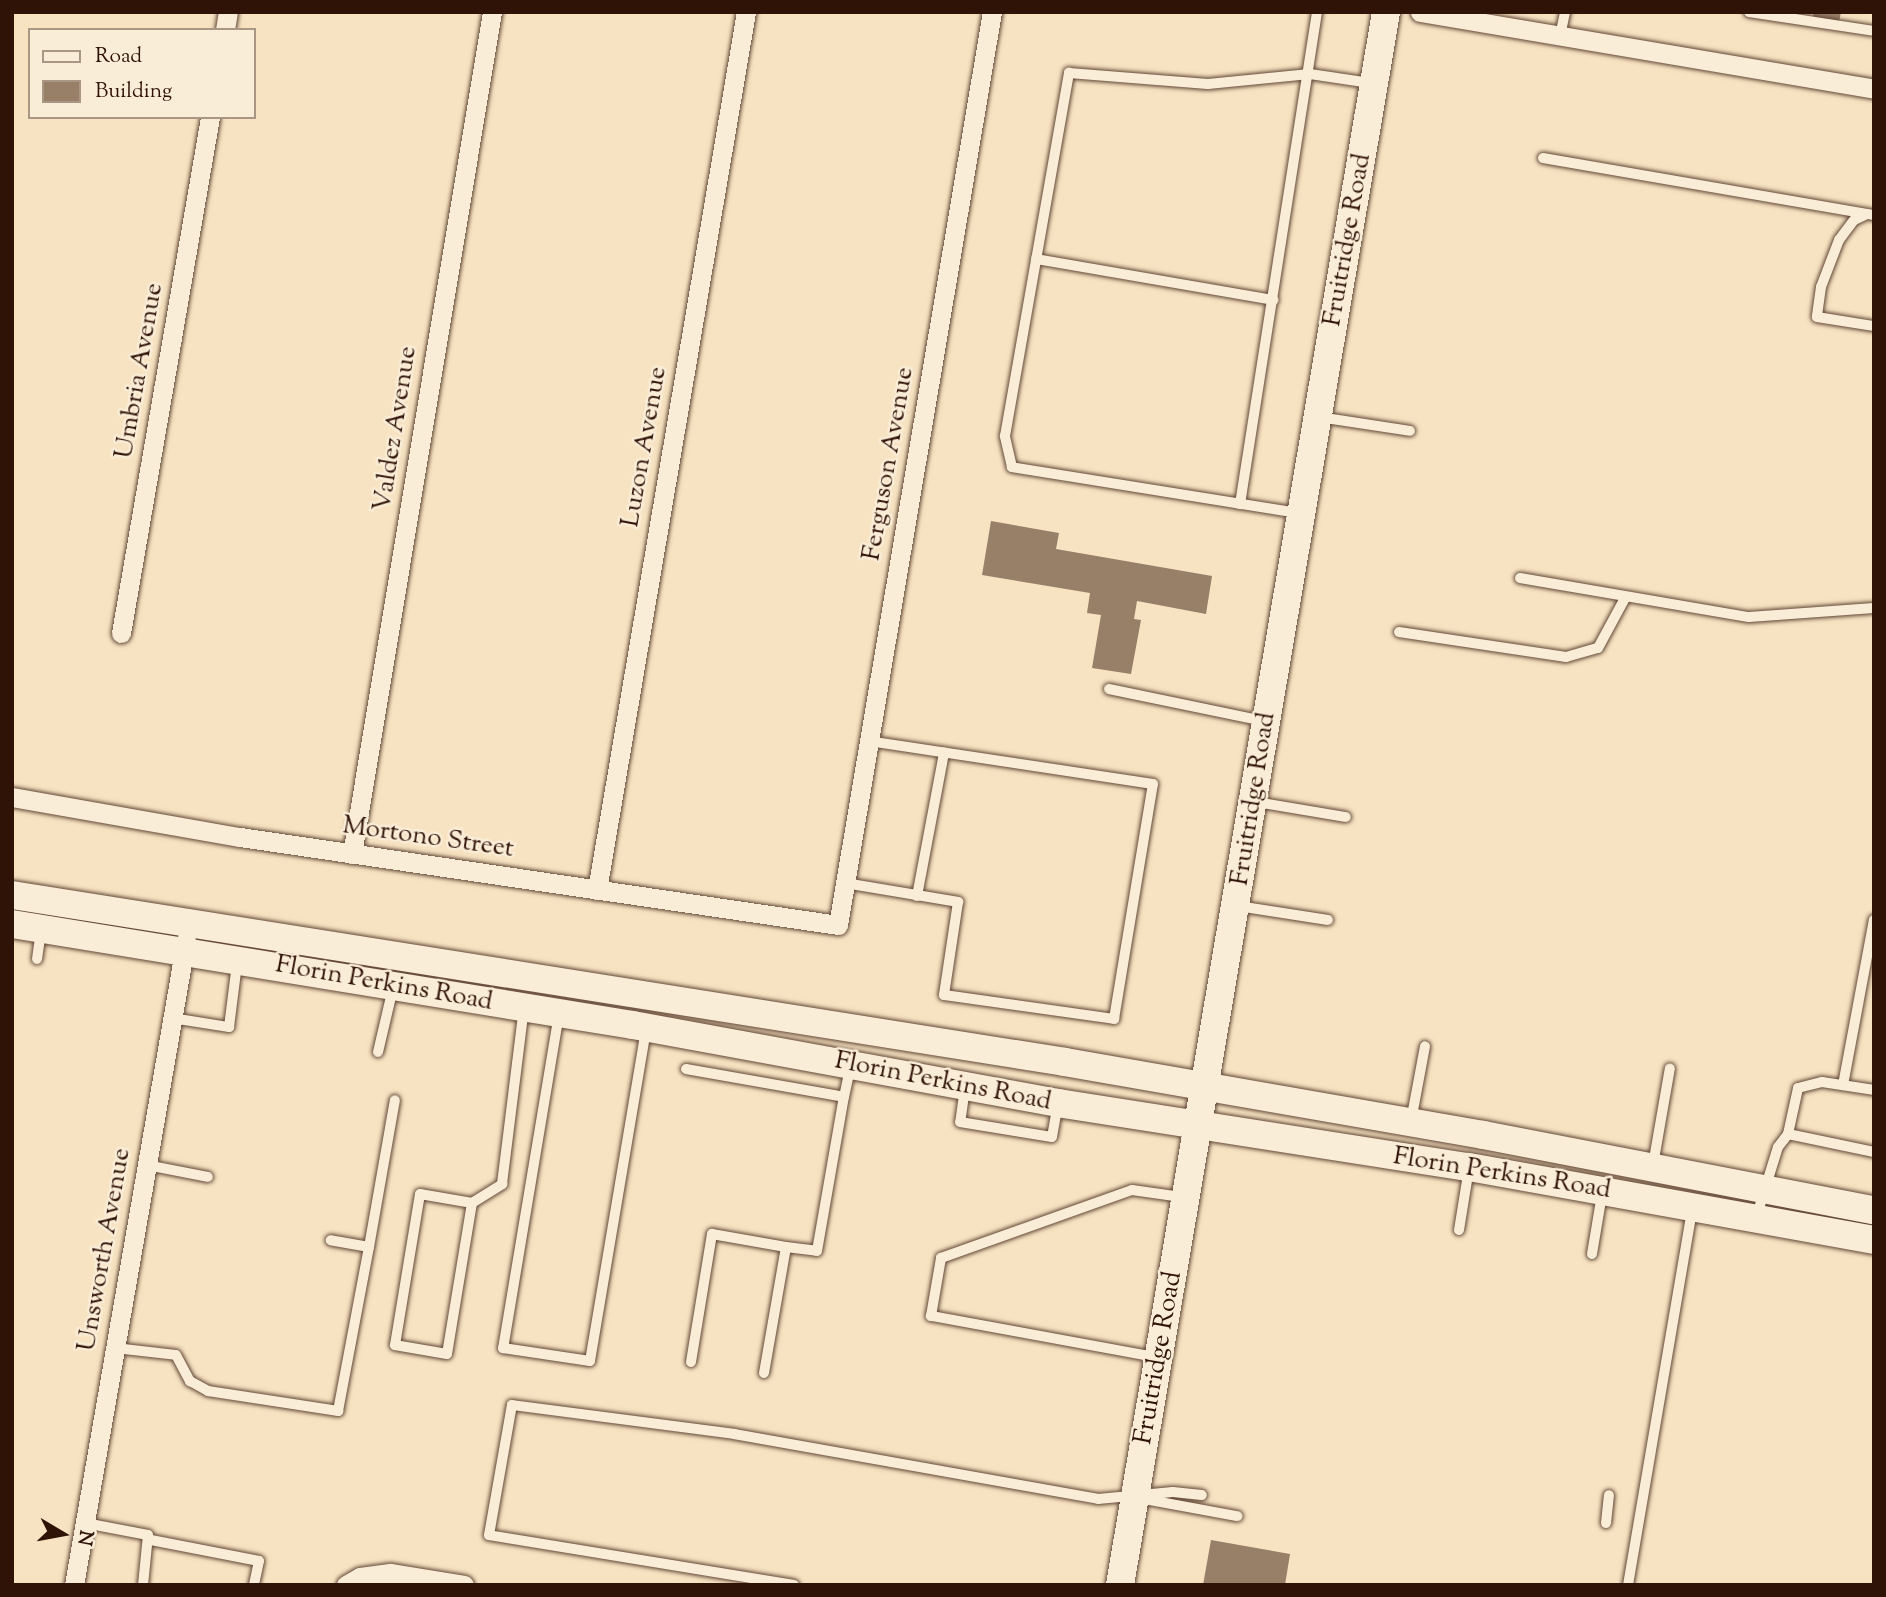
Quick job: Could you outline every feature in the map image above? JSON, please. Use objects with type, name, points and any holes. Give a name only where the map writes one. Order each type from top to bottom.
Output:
[{"type":"main road","name":"Fruitridge Road","points":[[1120,1585],[1386,12]]},
{"type":"main road","name":"Florin Perkins Road","points":[[12,895],[186,938],[238,959],[647,1027],[1058,1103],[1603,1190],[1874,1240]]},
{"type":"main road","name":"Florin Perkins Road","points":[[12,923],[41,928],[186,938],[528,980],[1411,1122],[1874,1210]]},
{"type":"main road","points":[[1472,1168],[1514,1161],[1525,1155],[1528,1144]]},
{"type":"street","name":"Valdez Avenue","points":[[352,854],[492,12]]},
{"type":"street","name":"Luzon Avenue","points":[[597,890],[746,12]]},
{"type":"street","name":"Ferguson Avenue","points":[[838,925],[992,12]]},
{"type":"street","points":[[1420,12],[1874,89]]},
{"type":"street","name":"Umbria Avenue","points":[[121,633],[210,119]]},
{"type":"street","name":"Mortono Street","points":[[12,797],[352,854],[838,925]]},
{"type":"street","name":"Unsworth Avenue","points":[[74,1585],[186,938]]},
{"type":"street","points":[[346,1585],[360,1577],[390,1573],[464,1585]]},
{"type":"lane","points":[[1240,504],[1310,74],[1317,12]]},
{"type":"lane","points":[[1560,36],[1565,12]]},
{"type":"lane","points":[[1749,12],[1874,31]]},
{"type":"lane","points":[[1302,514],[1012,467],[1005,436],[1069,73],[1208,84],[1310,74],[1374,84]]},
{"type":"lane","points":[[1543,158],[1871,214]]},
{"type":"lane","points":[[1871,214],[1854,220],[1839,240],[1821,288],[1817,317],[1874,326]]},
{"type":"lane","points":[[1036,259],[1273,300]]},
{"type":"lane","points":[[1318,417],[1410,431]]},
{"type":"lane","points":[[1520,578],[1749,617],[1874,608]]},
{"type":"lane","points":[[1399,632],[1566,657],[1598,648],[1625,598]]},
{"type":"lane","points":[[1108,689],[1267,722]]},
{"type":"lane","points":[[845,883],[958,902],[944,995],[1114,1019],[1153,784],[869,741]]},
{"type":"lane","points":[[917,896],[944,753]]},
{"type":"lane","points":[[1254,802],[1346,817]]},
{"type":"lane","points":[[1236,905],[1328,920]]},
{"type":"lane","points":[[1843,1084],[1874,919]]},
{"type":"lane","points":[[37,959],[41,928]]},
{"type":"lane","points":[[171,1018],[229,1027],[238,959]]},
{"type":"lane","points":[[472,1202],[447,1354],[395,1345],[420,1194],[472,1202],[502,1184],[528,980]]},
{"type":"lane","points":[[378,1052],[393,986]]},
{"type":"lane","points":[[559,1013],[503,1348],[590,1361],[647,1027]]},
{"type":"lane","points":[[1411,1122],[1425,1045]]},
{"type":"lane","points":[[691,1362],[712,1234],[817,1251],[851,1064]]},
{"type":"lane","points":[[1652,1168],[1670,1068]]},
{"type":"lane","points":[[686,1069],[844,1097]]},
{"type":"lane","points":[[1756,1218],[1778,1147],[1788,1134],[1798,1088],[1822,1082],[1874,1090]]},
{"type":"lane","points":[[114,1348],[176,1355],[190,1381],[208,1391],[338,1411],[395,1100]]},
{"type":"lane","points":[[1788,1134],[1874,1152]]},
{"type":"lane","points":[[146,1165],[208,1177]]},
{"type":"lane","points":[[1459,1230],[1472,1168]]},
{"type":"lane","points":[[1159,1358],[931,1317],[942,1258],[1132,1190],[1186,1198]]},
{"type":"lane","points":[[1592,1254],[1603,1190]]},
{"type":"lane","points":[[1628,1585],[1693,1206]]},
{"type":"lane","points":[[331,1240],[369,1247]]},
{"type":"lane","points":[[764,1373],[786,1247]]},
{"type":"lane","points":[[794,1585],[489,1535],[512,1405],[734,1434],[1098,1499],[1173,1492],[1202,1495]]},
{"type":"lane","points":[[1606,1523],[1609,1495]]},
{"type":"lane","points":[[1135,1497],[1237,1516]]},
{"type":"lane","points":[[85,1523],[148,1535],[151,1540],[143,1585]]},
{"type":"lane","points":[[151,1540],[259,1561],[254,1585]]},
{"type":"building","points":[[1814,12],[1841,12],[1839,22],[1813,17]]},
{"type":"building","points":[[991,521],[1059,533],[1056,549],[1212,576],[1206,614],[1137,601],[1134,619],[1141,620],[1131,674],[1092,668],[1101,615],[1087,613],[1090,593],[982,575]]},
{"type":"building","points":[[1211,1540],[1290,1554],[1285,1585],[1203,1585]]}]
